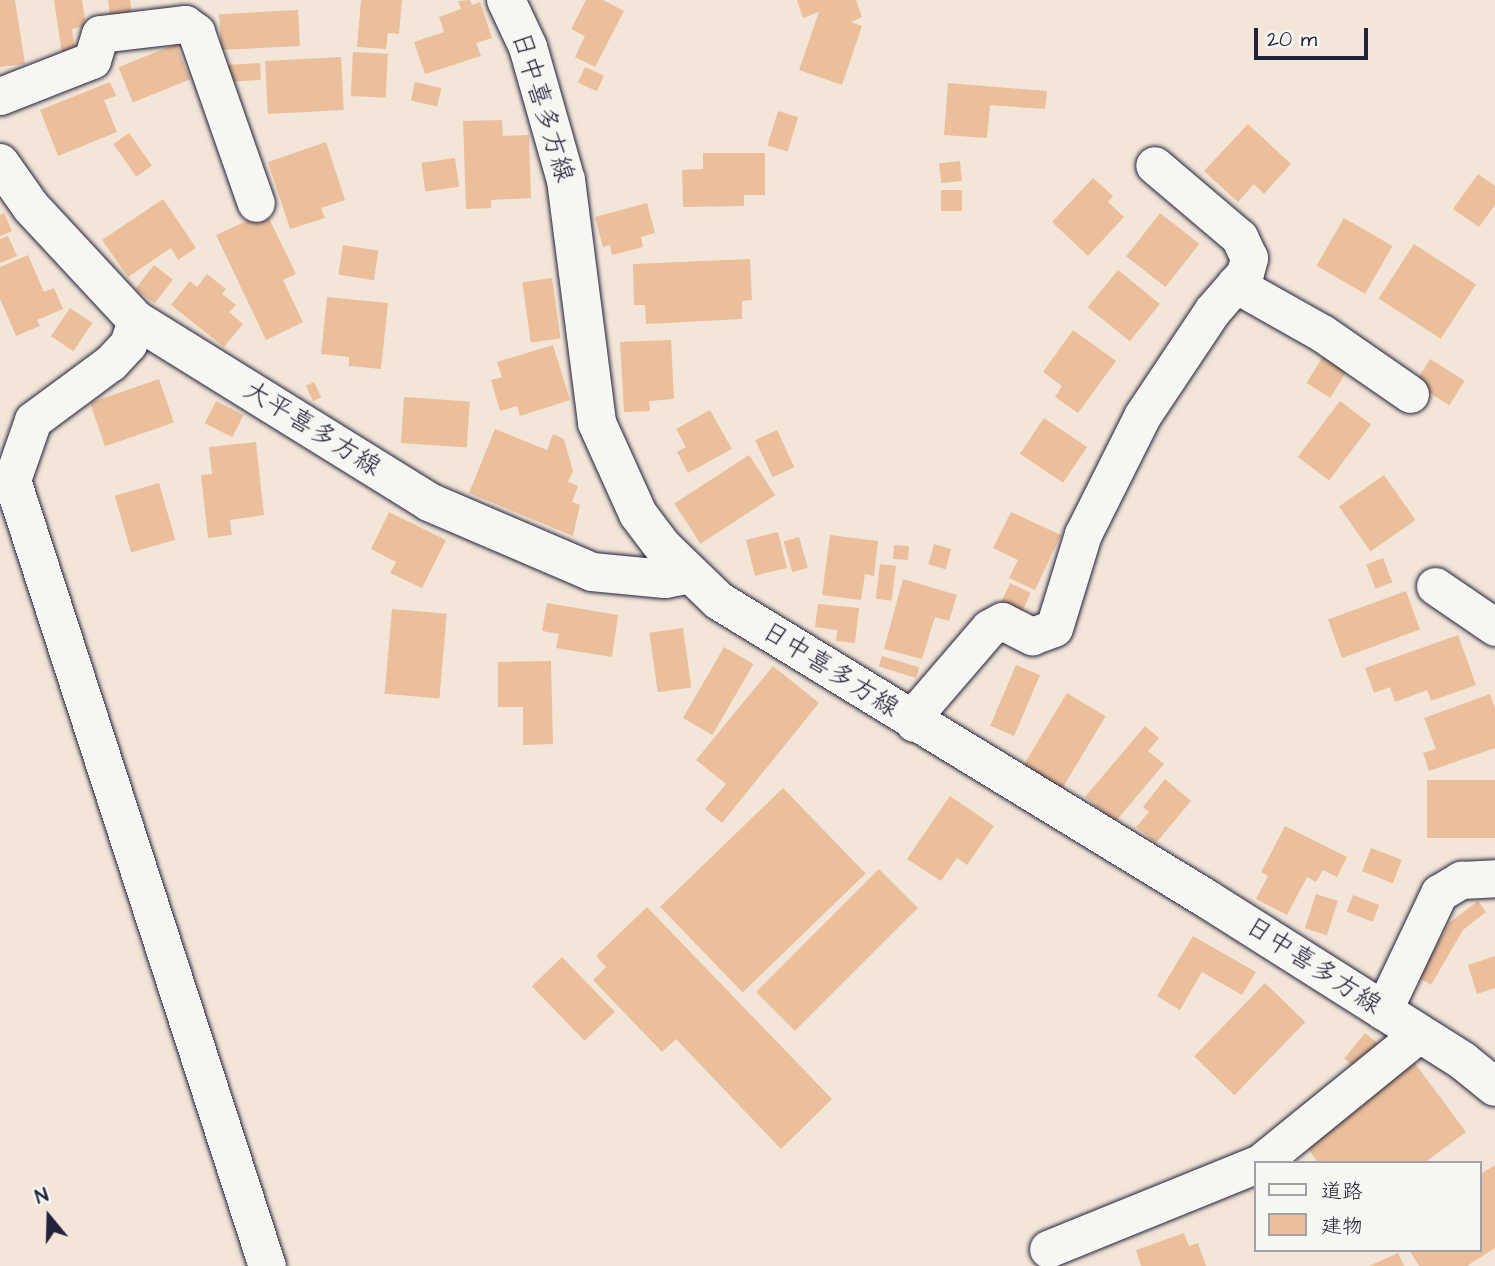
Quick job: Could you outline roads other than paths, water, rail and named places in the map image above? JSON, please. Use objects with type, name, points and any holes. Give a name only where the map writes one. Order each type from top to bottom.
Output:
[{"type":"main road","name":"日中喜多方線","points":[[506,0],[528,47],[566,180],[597,423],[638,514],[691,574],[719,601],[914,723],[1207,899],[1419,1034],[1495,1087]]},
{"type":"main road","name":"大平喜多方線","points":[[0,163],[31,207],[136,320],[429,502],[492,532],[592,572],[665,579],[691,574]]},
{"type":"street","points":[[0,96],[92,60],[100,33],[185,24],[196,32],[256,203]]},
{"type":"street","points":[[914,723],[922,706],[989,628],[1002,621],[1032,636],[1054,628],[1083,534],[1136,428],[1176,361],[1245,273],[1249,258],[1239,237],[1154,165]]},
{"type":"street","points":[[1235,284],[1322,333],[1410,394]]},
{"type":"street","points":[[136,320],[128,344],[110,363],[33,420],[12,480],[267,1266]]},
{"type":"street","points":[[1435,586],[1495,627]]},
{"type":"street","points":[[1383,1011],[1439,893],[1461,880],[1495,878]]},
{"type":"street","points":[[1261,1161],[1419,1034]]},
{"type":"street","points":[[1048,1249],[1254,1165]]}]
